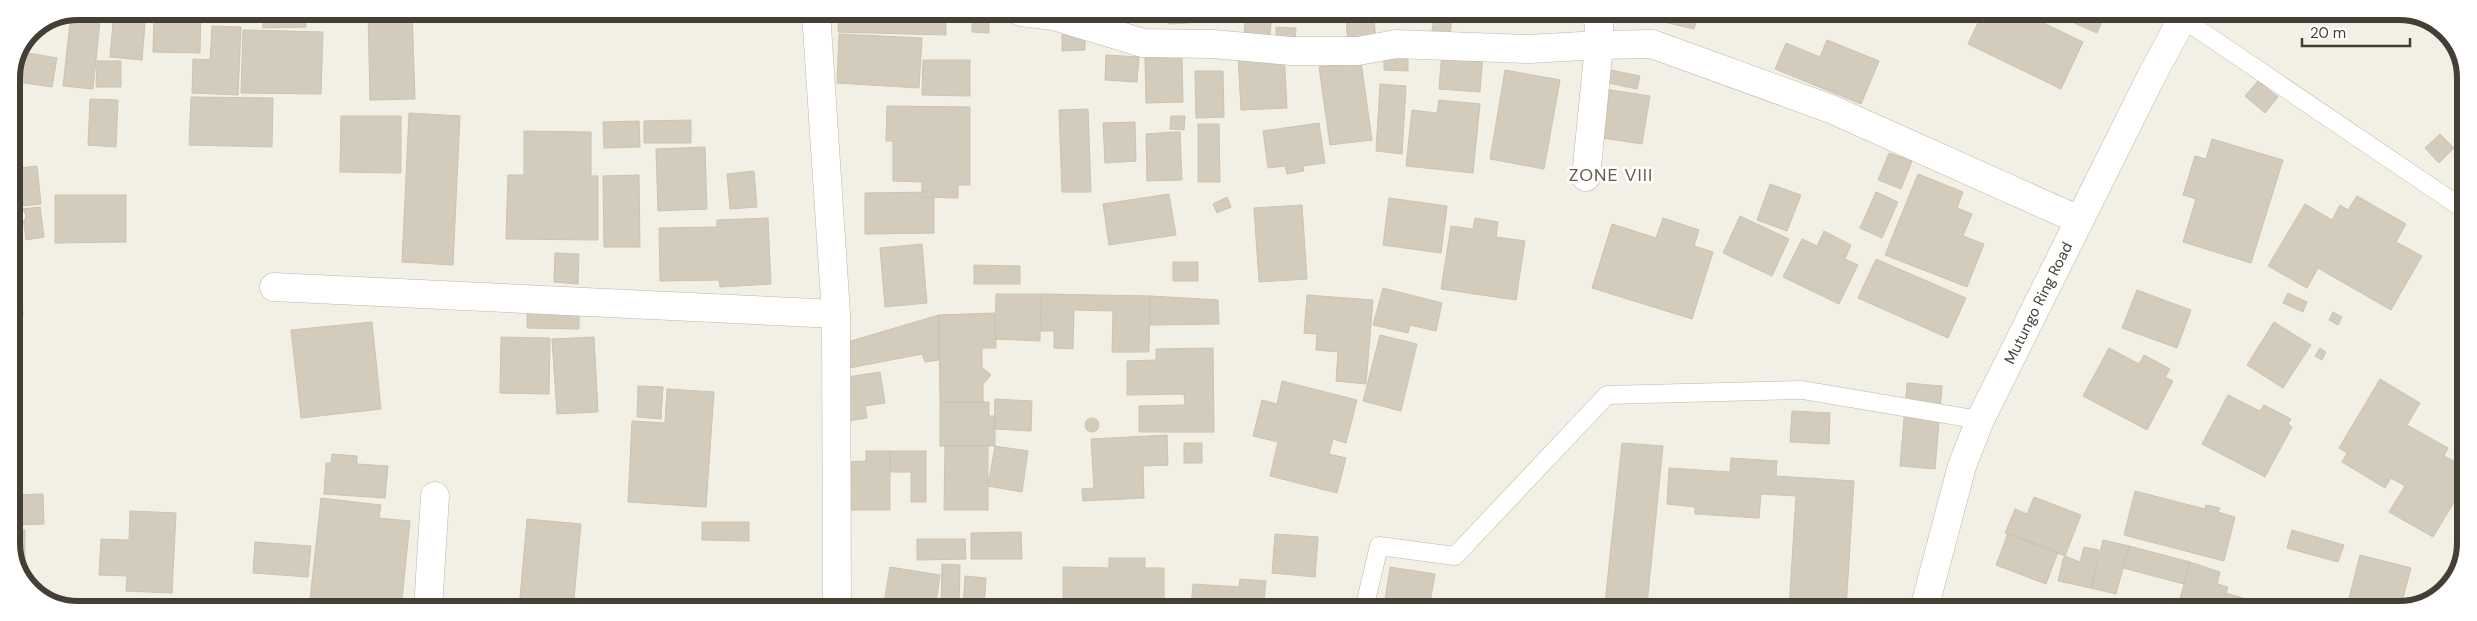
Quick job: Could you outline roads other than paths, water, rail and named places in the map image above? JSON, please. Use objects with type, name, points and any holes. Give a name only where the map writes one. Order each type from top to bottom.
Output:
[{"type":"street","points":[[817,20],[836,314],[838,601]]},
{"type":"street","points":[[1067,20],[1143,43],[1213,44],[1291,51],[1358,51],[1396,44],[1529,49],[1652,44],[1831,109],[2079,220]]},
{"type":"street","points":[[1586,177],[1599,45],[1598,20]]},
{"type":"street","name":"Mutungo Ring Road","points":[[1926,601],[1962,466],[1980,420],[2079,220],[2182,20]]},
{"type":"street","points":[[274,287],[836,314]]},
{"type":"street","points":[[428,601],[435,496]]},
{"type":"lane","points":[[2190,20],[2457,204]]},
{"type":"lane","points":[[1366,601],[1378,546],[1455,556],[1606,395],[1802,390],[1980,420]]},
{"type":"district","name":"ZONE VIII","points":[[1611,175]]}]
